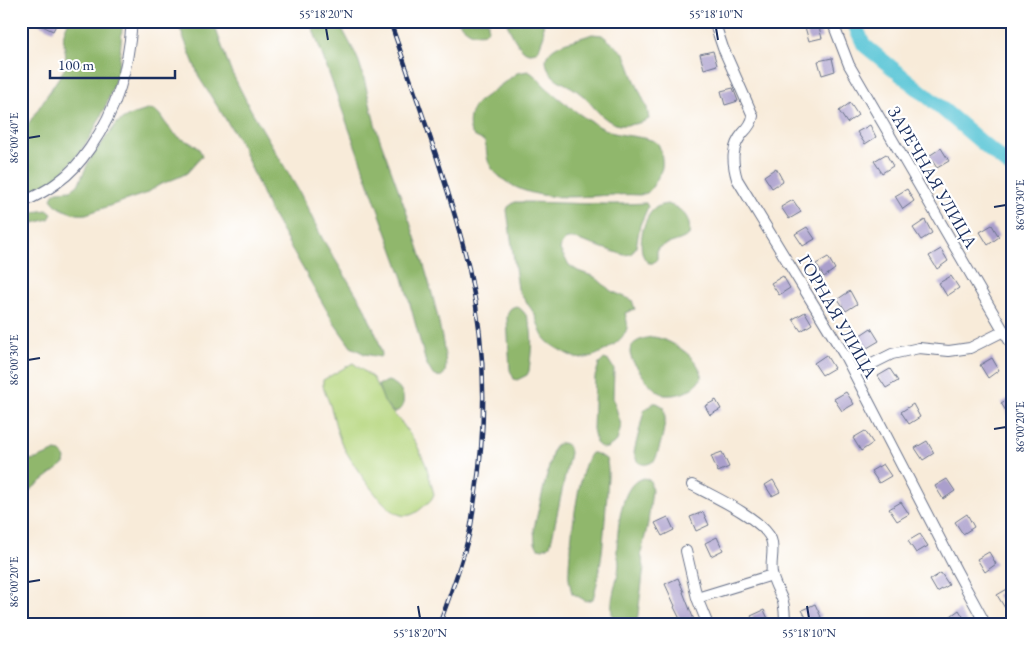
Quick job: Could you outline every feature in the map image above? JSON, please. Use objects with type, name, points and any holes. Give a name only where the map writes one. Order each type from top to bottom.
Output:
[{"type":"street","points":[[21,203],[58,182],[70,172],[81,160],[105,125],[115,105],[123,82],[128,62],[132,21]]},
{"type":"street","name":"ГОРНАЯ УЛИЦА","points":[[714,21],[723,48],[753,116],[752,121],[734,149],[733,162],[738,179],[854,373],[986,625]]},
{"type":"street","name":"ЗАРЕЧНАЯ УЛИЦА","points":[[832,21],[849,65],[1013,347]]},
{"type":"street","points":[[854,373],[892,354],[919,348],[949,351],[970,348],[1004,330]]},
{"type":"street","points":[[692,485],[746,515],[761,526],[770,538],[772,545],[772,575],[783,602],[785,625]]},
{"type":"street","points":[[686,551],[697,598],[708,625]]},
{"type":"street","points":[[697,598],[772,575]]},
{"type":"green space","points":[[69,21],[123,21],[119,63],[115,78],[95,128],[75,158],[52,180],[21,195],[21,135],[65,68],[64,34]]},
{"type":"green space","points":[[177,21],[213,21],[230,69],[251,110],[300,193],[322,238],[363,305],[378,339],[382,354],[380,357],[365,354],[351,347],[334,323],[269,209],[240,142],[200,79]]},
{"type":"green space","points":[[310,21],[339,21],[359,62],[378,132],[409,219],[433,296],[445,358],[446,368],[442,376],[433,375],[426,363],[403,278]]},
{"type":"green space","points":[[458,21],[488,21],[488,29],[485,33],[473,33],[466,30]]},
{"type":"green space","points":[[506,21],[543,21],[544,35],[538,51],[530,53],[522,49],[515,40]]},
{"type":"green space","points":[[592,34],[602,35],[625,54],[647,108],[649,119],[626,125],[612,123],[601,115],[582,95],[550,73],[546,62],[550,51],[561,44]]},
{"type":"green space","points":[[528,71],[562,101],[594,123],[611,132],[644,138],[658,144],[662,167],[649,191],[640,195],[549,196],[531,193],[515,187],[500,177],[489,163],[485,142],[474,136],[471,132],[469,123],[471,113],[479,101],[517,73]]},
{"type":"green space","points":[[150,109],[158,113],[178,136],[199,149],[202,156],[187,173],[159,185],[147,193],[86,214],[77,214],[57,206],[51,199],[53,194],[57,191],[71,190],[78,185],[90,159],[117,123],[129,116]]},
{"type":"green space","points":[[515,202],[646,203],[648,207],[640,225],[636,247],[631,254],[624,255],[572,238],[565,240],[561,245],[560,250],[569,265],[578,271],[595,277],[611,291],[632,300],[635,309],[625,313],[627,328],[625,334],[606,350],[589,357],[576,358],[554,347],[544,337],[535,315],[518,289],[507,210]]},
{"type":"green space","points":[[667,204],[677,208],[685,215],[690,229],[689,235],[657,249],[657,259],[653,263],[649,263],[642,253],[643,229],[653,210]]},
{"type":"green space","points":[[47,210],[52,214],[49,219],[30,224],[21,223],[21,214]]},
{"type":"green space","points":[[516,306],[528,318],[532,345],[529,371],[527,375],[517,380],[514,379],[510,370],[507,318],[509,310]]},
{"type":"green space","points":[[653,337],[668,341],[684,351],[696,363],[702,377],[695,386],[686,392],[676,395],[664,395],[647,381],[632,361],[630,352],[636,342]]},
{"type":"green space","points":[[604,359],[609,361],[614,369],[613,398],[621,425],[617,441],[607,448],[602,448],[596,443],[593,429],[595,377],[599,364]]},
{"type":"green space","points":[[353,363],[373,378],[389,409],[416,443],[426,465],[434,494],[429,502],[413,514],[401,515],[376,495],[351,460],[341,442],[324,389],[323,380]]},
{"type":"green space","points":[[388,381],[396,385],[403,395],[402,408],[394,413],[384,402],[378,385]]},
{"type":"green space","points":[[653,403],[664,407],[664,426],[655,460],[648,464],[643,464],[637,461],[634,453],[644,411]]},
{"type":"green space","points":[[560,443],[568,445],[570,453],[552,538],[550,545],[543,549],[538,548],[535,543],[534,528],[553,450]]},
{"type":"green space","points":[[56,451],[61,452],[65,458],[64,464],[21,497],[21,461],[36,459]]},
{"type":"green space","points":[[591,453],[606,459],[608,476],[599,573],[593,599],[586,601],[572,593],[569,573],[573,527],[582,473]]},
{"type":"green space","points":[[644,478],[650,480],[652,490],[648,523],[641,554],[644,567],[637,622],[636,625],[616,625],[613,618],[612,603],[619,564],[617,544],[619,521],[625,498],[630,488],[636,481]]},
{"type":"building","points":[[32,21],[58,21],[53,31]]},
{"type":"building","points":[[818,24],[822,38],[809,41],[805,27]]},
{"type":"building","points":[[713,51],[717,65],[704,69],[700,54]]},
{"type":"building","points":[[832,58],[835,71],[822,75],[818,61]]},
{"type":"building","points":[[733,88],[738,101],[725,105],[721,91]]},
{"type":"building","points":[[850,103],[858,115],[847,123],[839,111]]},
{"type":"building","points":[[870,125],[876,137],[865,144],[857,132]]},
{"type":"building","points":[[941,148],[949,161],[937,168],[929,156]]},
{"type":"building","points":[[886,154],[893,166],[882,173],[874,161]]},
{"type":"building","points":[[776,168],[783,181],[772,188],[764,176]]},
{"type":"building","points":[[907,189],[914,201],[903,209],[895,196]]},
{"type":"building","points":[[793,200],[801,212],[789,219],[781,207]]},
{"type":"building","points":[[925,220],[932,233],[921,240],[913,228]]},
{"type":"building","points":[[992,225],[999,237],[988,245],[980,232]]},
{"type":"building","points":[[807,227],[815,239],[803,246],[795,234]]},
{"type":"building","points":[[941,249],[948,261],[937,269],[929,256]]},
{"type":"building","points":[[828,257],[835,269],[824,277],[816,264]]},
{"type":"building","points":[[783,276],[790,288],[779,295],[771,283]]},
{"type":"building","points":[[951,276],[959,288],[947,296],[939,283]]},
{"type":"building","points":[[850,291],[857,304],[846,311],[838,299]]},
{"type":"building","points":[[805,312],[812,324],[801,331],[793,319]]},
{"type":"building","points":[[871,328],[879,341],[867,348],[859,336]]},
{"type":"building","points":[[826,355],[834,368],[822,375],[814,363]]},
{"type":"building","points":[[992,358],[999,370],[988,378],[980,365]]},
{"type":"building","points":[[890,369],[898,381],[886,388],[878,376]]},
{"type":"building","points":[[846,392],[854,404],[842,411],[834,399]]},
{"type":"building","points":[[1013,396],[1013,413],[1009,416],[1001,403]]},
{"type":"building","points":[[716,400],[721,409],[710,415],[705,406]]},
{"type":"building","points":[[913,404],[920,417],[909,424],[901,412]]},
{"type":"building","points":[[865,431],[873,443],[861,451],[853,438]]},
{"type":"building","points":[[927,441],[934,453],[923,460],[915,448]]},
{"type":"building","points":[[722,452],[729,467],[718,472],[711,456]]},
{"type":"building","points":[[883,464],[891,476],[879,483],[871,471]]},
{"type":"building","points":[[947,479],[955,491],[943,499],[935,486]]},
{"type":"building","points":[[773,480],[780,492],[772,496],[765,485]]},
{"type":"building","points":[[901,502],[909,514],[897,521],[889,509]]},
{"type":"building","points":[[703,512],[709,525],[696,531],[690,517]]},
{"type":"building","points":[[967,514],[974,527],[963,534],[955,522]]},
{"type":"building","points":[[668,517],[674,530],[662,536],[655,523]]},
{"type":"building","points":[[920,534],[928,546],[916,553],[908,541]]},
{"type":"building","points":[[717,537],[723,550],[711,556],[705,543]]},
{"type":"building","points":[[989,552],[996,564],[985,572],[977,559]]},
{"type":"building","points":[[941,573],[949,585],[937,592],[930,580]]},
{"type":"building","points":[[678,578],[696,625],[683,625],[665,584]]},
{"type":"building","points":[[1009,588],[1013,594],[1013,603],[1005,608],[997,595]]},
{"type":"building","points":[[815,604],[821,617],[809,623],[802,610]]},
{"type":"building","points":[[764,610],[770,623],[756,625],[751,616]]},
{"type":"building","points":[[959,610],[967,623],[964,625],[952,625],[948,618]]},
{"type":"waterway","points":[[853,21],[864,45],[1013,169]]},
{"type":"railway","points":[[390,21],[432,144],[461,238],[475,297],[482,355],[482,441],[472,521],[462,558],[439,625]]}]
